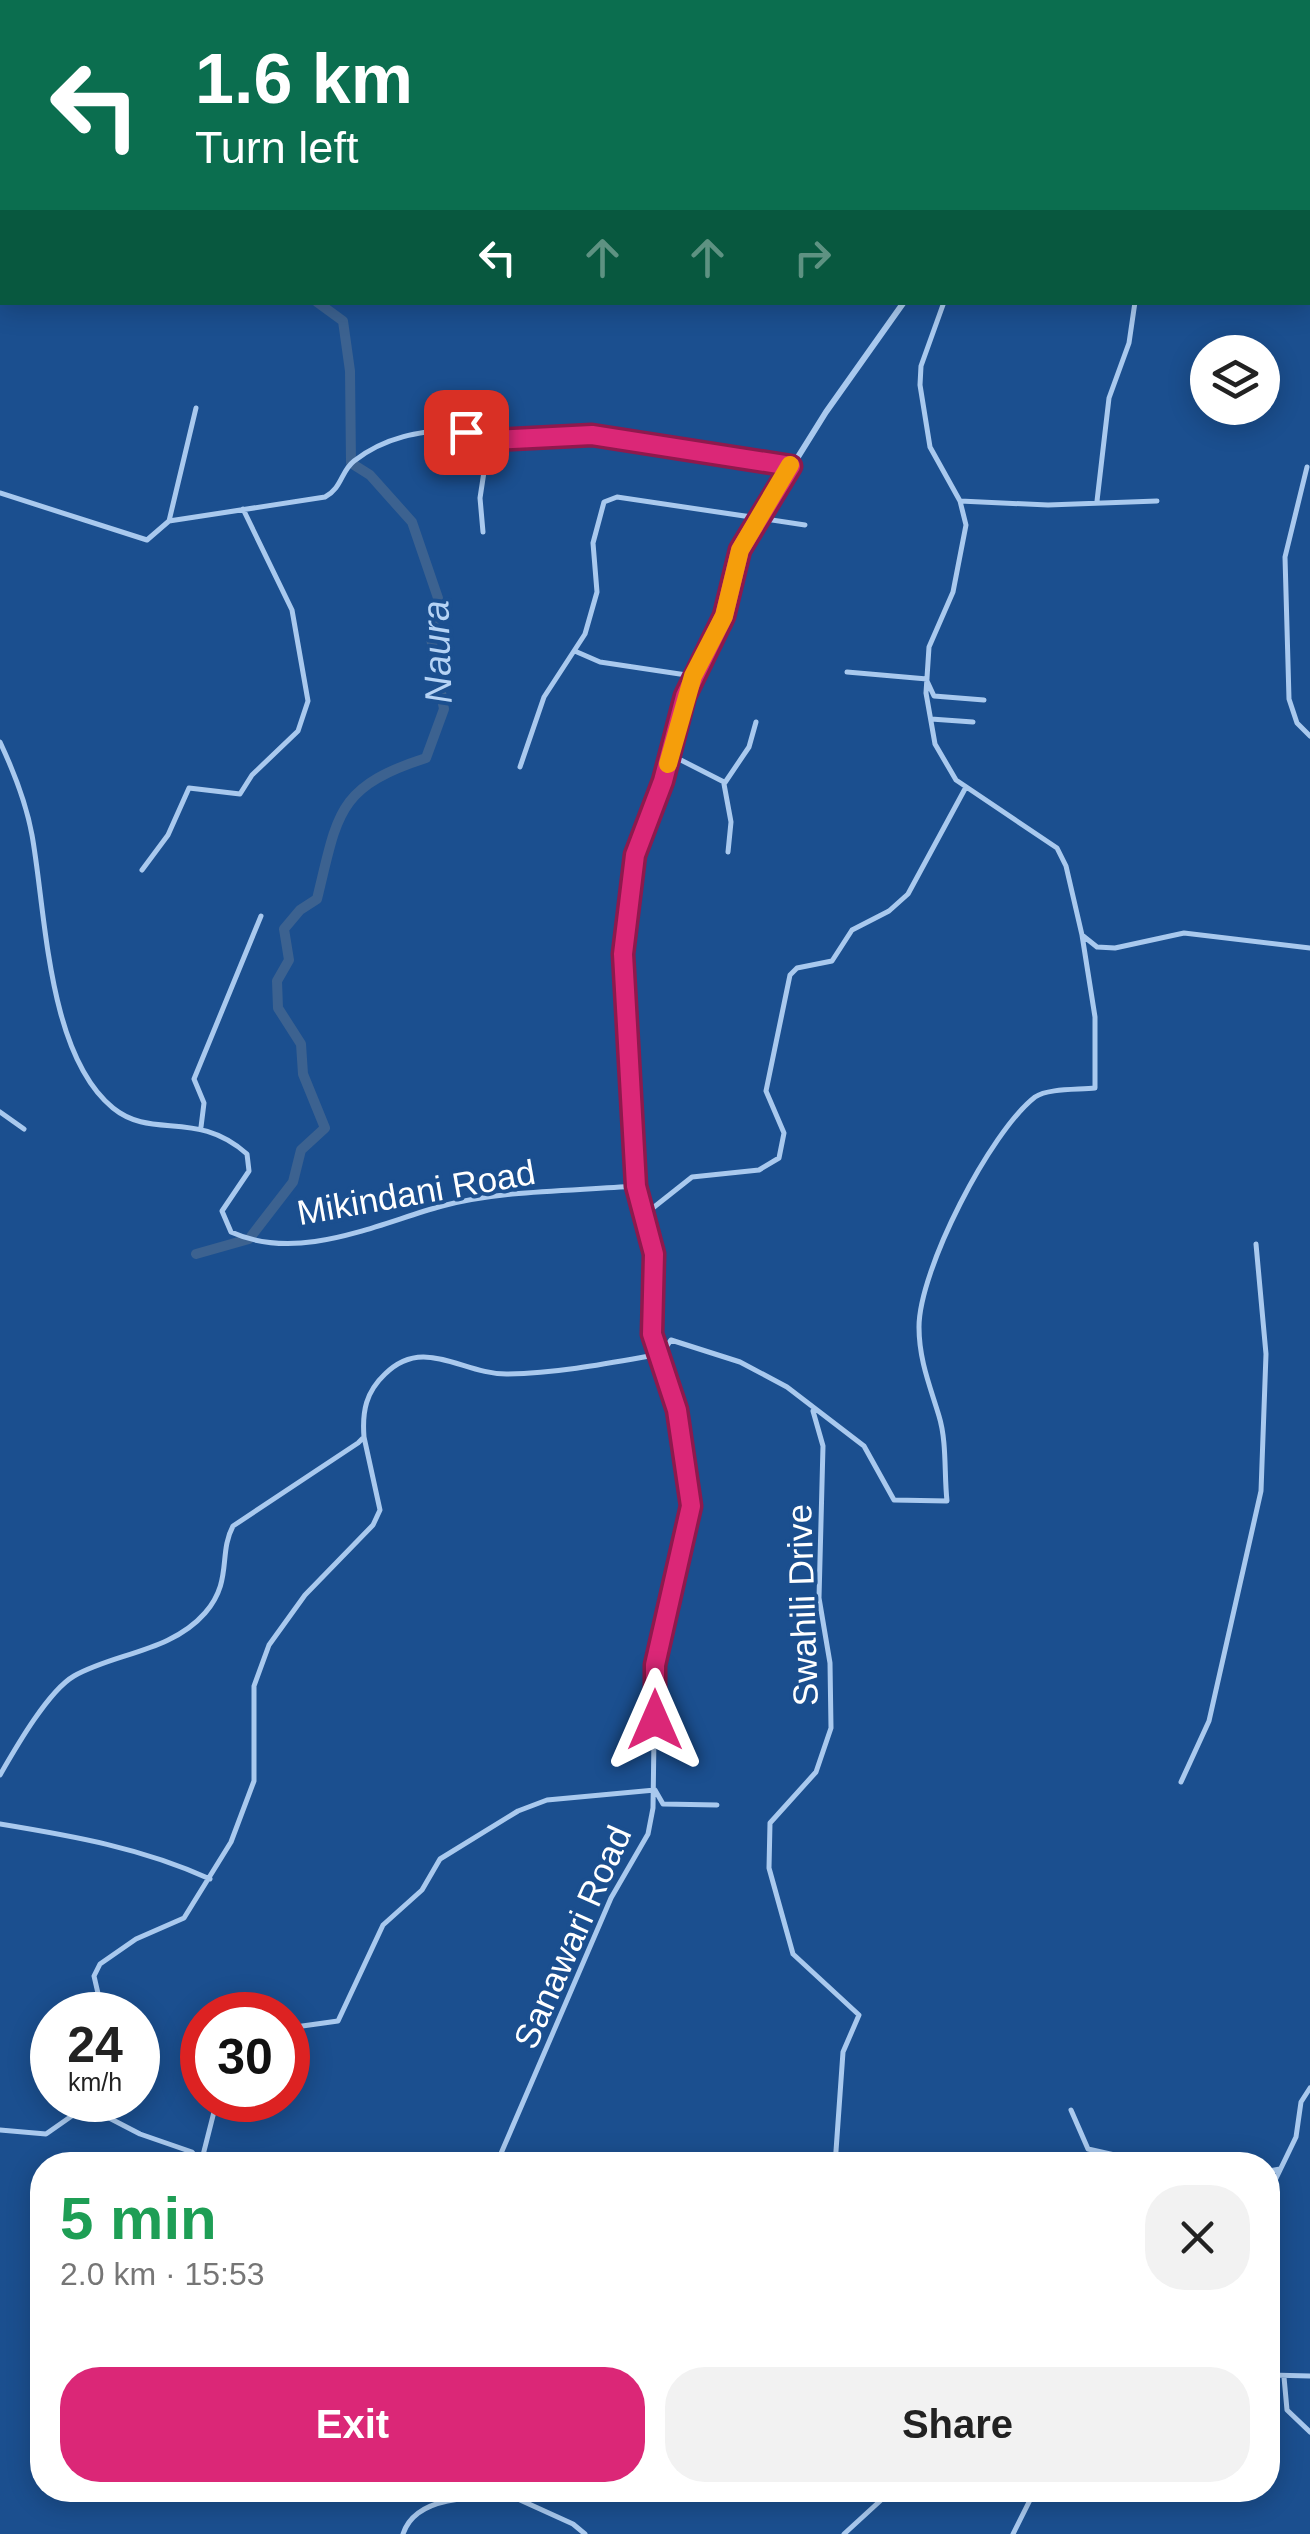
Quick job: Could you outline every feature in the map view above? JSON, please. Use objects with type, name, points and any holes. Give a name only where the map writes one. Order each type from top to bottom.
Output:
[{"type":"street","name":"Sanawari Road","points":[[502,2152],[611,1898],[648,1834],[655,1790],[655,1665],[691,1506],[677,1410],[662,1354],[652,1334],[654,1254],[636,1186],[623,954],[635,855],[671,755],[693,676],[724,616],[740,550],[791,466],[902,305]]},
{"type":"street","points":[[98,1992],[94,1976],[100,1964],[148,1932],[184,1918],[210,1880],[252,1791],[257,1757],[254,1686],[269,1645],[305,1595],[373,1525],[380,1510],[364,1437],[363,1409],[372,1389],[392,1366],[416,1355],[443,1358],[494,1374],[554,1373],[662,1354],[671,1340],[740,1362],[787,1387],[864,1446],[894,1500],[947,1501],[940,1419],[926,1384],[918,1324],[940,1247],[988,1152],[1038,1094],[1096,1088],[1094,1016],[1082,935],[1066,866],[1057,848],[956,780],[935,744],[927,680],[929,647],[962,557],[966,525],[960,501],[930,447],[920,384],[921,366],[943,305]]},
{"type":"street","points":[[1096,502],[1109,398],[1128,344],[1134,305]]},
{"type":"street","points":[[0,493],[142,540],[156,536],[169,521],[196,408]]},
{"type":"street","points":[[169,521],[324,497],[340,485],[351,463],[387,439],[460,428],[470,440],[592,435],[791,466]]},
{"type":"street","points":[[483,532],[480,498],[489,439]]},
{"type":"street","points":[[1306,467],[1285,557],[1289,699],[1298,722],[1310,736]]},
{"type":"street","points":[[520,767],[544,696],[577,652],[597,592],[593,543],[604,502],[618,497],[806,525]]},
{"type":"street","points":[[960,501],[1048,506],[1157,501]]},
{"type":"street","points":[[142,870],[168,835],[189,788],[240,794],[252,775],[298,731],[307,705],[296,621],[243,509]]},
{"type":"street","points":[[577,652],[600,662],[693,676]]},
{"type":"street","points":[[847,672],[927,680]]},
{"type":"street","points":[[927,680],[934,696],[984,700]]},
{"type":"street","points":[[931,719],[973,722]]},
{"type":"street","points":[[728,852],[731,822],[724,782],[749,747],[756,722]]},
{"type":"street","name":"Mikindani Road","points":[[0,742],[25,805],[46,953],[74,1049],[116,1111],[139,1120],[201,1126],[246,1154],[249,1171],[234,1188],[222,1217],[231,1232],[254,1240],[322,1240],[443,1206],[507,1196],[636,1186]]},
{"type":"street","points":[[671,755],[724,782]]},
{"type":"street","points":[[644,1215],[677,1184],[692,1176],[760,1170],[779,1158],[785,1139],[766,1091],[790,975],[797,968],[832,961],[852,930],[902,900],[967,786]]},
{"type":"street","points":[[201,1126],[204,1103],[194,1078],[261,916]]},
{"type":"street","points":[[1082,935],[1097,947],[1116,948],[1184,934],[1310,948]]},
{"type":"street","points":[[0,1112],[24,1130]]},
{"type":"street","points":[[1181,1782],[1209,1721],[1262,1491],[1266,1354],[1256,1244]]},
{"type":"street","name":"Swahili Drive","points":[[812,1408],[823,1446],[818,1598],[830,1663],[831,1728],[816,1772],[770,1823],[769,1868],[793,1954],[858,2015],[843,2052],[836,2152]]},
{"type":"street","points":[[0,1775],[64,1683],[146,1650],[208,1610],[224,1578],[233,1526],[364,1437]]},
{"type":"street","points":[[310,2025],[338,2021],[383,1925],[422,1890],[440,1859],[518,1811],[546,1800],[655,1790],[664,1804],[717,1805]]},
{"type":"street","points":[[0,1824],[128,1847],[210,1880]]},
{"type":"street","points":[[1280,2168],[1296,2137],[1302,2098],[1310,2088]]},
{"type":"street","points":[[1071,2110],[1081,2142],[1088,2149],[1101,2152]]},
{"type":"street","points":[[0,2130],[46,2134],[62,2122]]},
{"type":"street","points":[[112,2122],[180,2152]]},
{"type":"street","points":[[204,2152],[212,2122]]},
{"type":"street","points":[[1280,2376],[1310,2376]]},
{"type":"street","points":[[1284,2377],[1287,2410],[1310,2432]]},
{"type":"street","points":[[402,2534],[409,2520],[430,2506],[450,2502]]},
{"type":"street","points":[[521,2502],[573,2524],[585,2534]]},
{"type":"street","points":[[844,2534],[879,2502]]},
{"type":"street","points":[[1013,2534],[1028,2502]]},
{"type":"waterway","name":"Naura","points":[[196,1254],[249,1239],[293,1182],[301,1150],[325,1128],[303,1074],[301,1044],[278,1008],[277,981],[289,960],[284,929],[300,910],[317,899],[330,845],[346,808],[374,780],[426,758],[444,709],[431,638],[438,598],[412,522],[370,475],[351,463],[350,371],[343,321],[321,305]]},
{"type":"slow traffic","points":[[668,764],[678,716],[693,676],[724,616],[740,550],[790,465]]},
{"type":"route","points":[[466,432],[473,441],[592,435],[791,466],[740,550],[724,616],[693,676],[678,716],[663,781],[635,855],[625,921],[623,954],[636,1186],[654,1254],[652,1334],[662,1354],[677,1410],[691,1506],[655,1665],[655,1720]]}]
